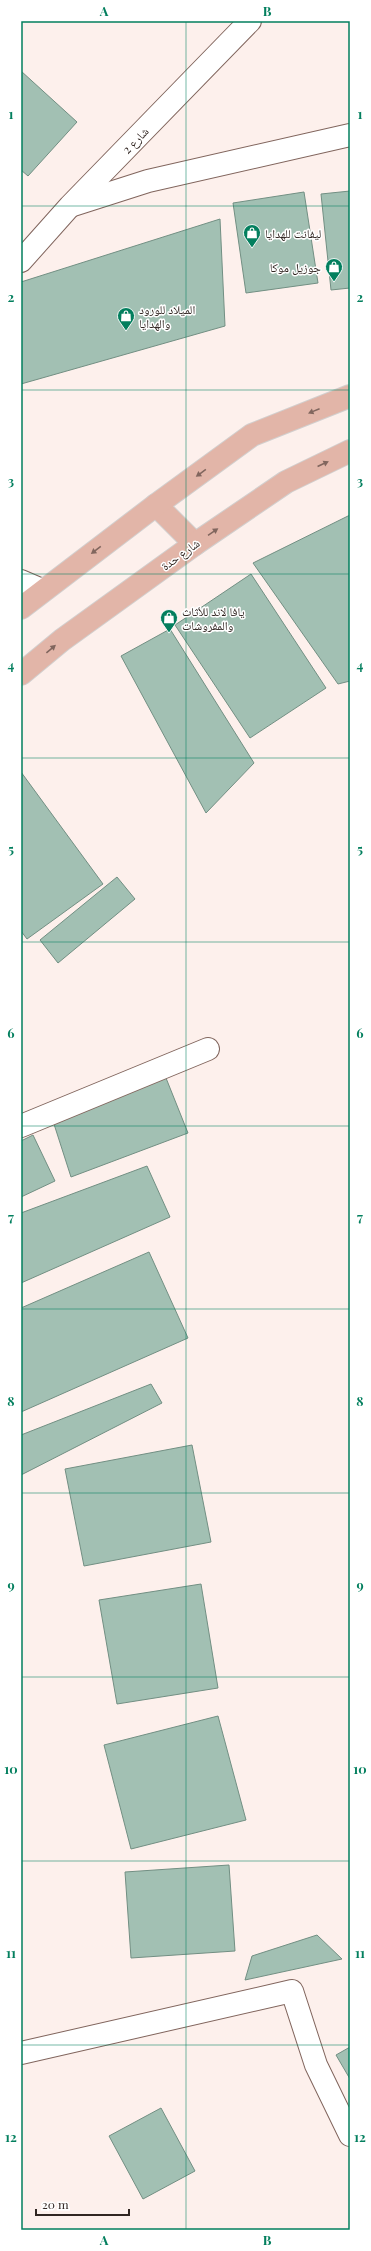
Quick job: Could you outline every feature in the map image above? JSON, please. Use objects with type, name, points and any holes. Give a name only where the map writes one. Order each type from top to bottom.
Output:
[{"type":"main road","points":[[21,608],[42,590],[252,435],[350,396]]},
{"type":"main road","name":"شارع حدة","points":[[21,674],[62,640],[195,544],[286,482],[350,451]]},
{"type":"main road","points":[[156,505],[195,544]]},
{"type":"street","name":"شارع 2","points":[[21,261],[70,206],[250,21]]},
{"type":"street","points":[[70,206],[148,182],[350,135]]},
{"type":"street","points":[[21,580],[42,590]]},
{"type":"street","points":[[21,1126],[208,1049]]},
{"type":"street","points":[[21,2053],[292,1991],[316,2064],[350,2135]]},
{"type":"building","points":[[21,71],[77,122],[28,176],[21,170]]},
{"type":"building","points":[[350,191],[350,288],[331,290],[321,194]]},
{"type":"building","points":[[304,192],[318,283],[246,293],[233,203]]},
{"type":"building","points":[[220,219],[225,326],[21,384],[21,282]]},
{"type":"building","points":[[350,515],[350,681],[338,684],[253,563]]},
{"type":"building","points":[[251,574],[326,688],[250,738],[175,625]]},
{"type":"building","points":[[170,629],[254,763],[206,813],[121,656]]},
{"type":"building","points":[[21,772],[103,884],[27,939],[21,931]]},
{"type":"building","points":[[117,877],[135,899],[58,963],[40,940]]},
{"type":"building","points":[[166,1078],[188,1133],[71,1177],[53,1121]]},
{"type":"building","points":[[33,1135],[55,1181],[21,1197],[21,1141]]},
{"type":"building","points":[[147,1166],[170,1217],[21,1283],[21,1213]]},
{"type":"building","points":[[149,1252],[188,1338],[21,1412],[21,1308]]},
{"type":"building","points":[[151,1384],[162,1403],[21,1475],[21,1435]]},
{"type":"building","points":[[192,1445],[211,1542],[84,1566],[65,1469]]},
{"type":"building","points":[[201,1584],[218,1688],[117,1704],[99,1600]]},
{"type":"building","points":[[218,1716],[246,1820],[131,1849],[104,1745]]},
{"type":"building","points":[[229,1865],[235,1951],[131,1958],[125,1872]]},
{"type":"building","points":[[317,1935],[342,1959],[245,1980],[252,1956]]},
{"type":"building","points":[[350,2047],[350,2079],[336,2055]]},
{"type":"building","points":[[161,2108],[195,2171],[143,2199],[109,2136]]},
{"type":"place","name":"ليفانت للهدايا","points":[[252,248]]},
{"type":"place","name":"جوزيل موكا","points":[[334,282]]},
{"type":"place","name":"الميلاد للورود والهدايا","points":[[126,331]]},
{"type":"place","name":"يافا لاند للأثاث والمفروشات","points":[[169,633]]}]
